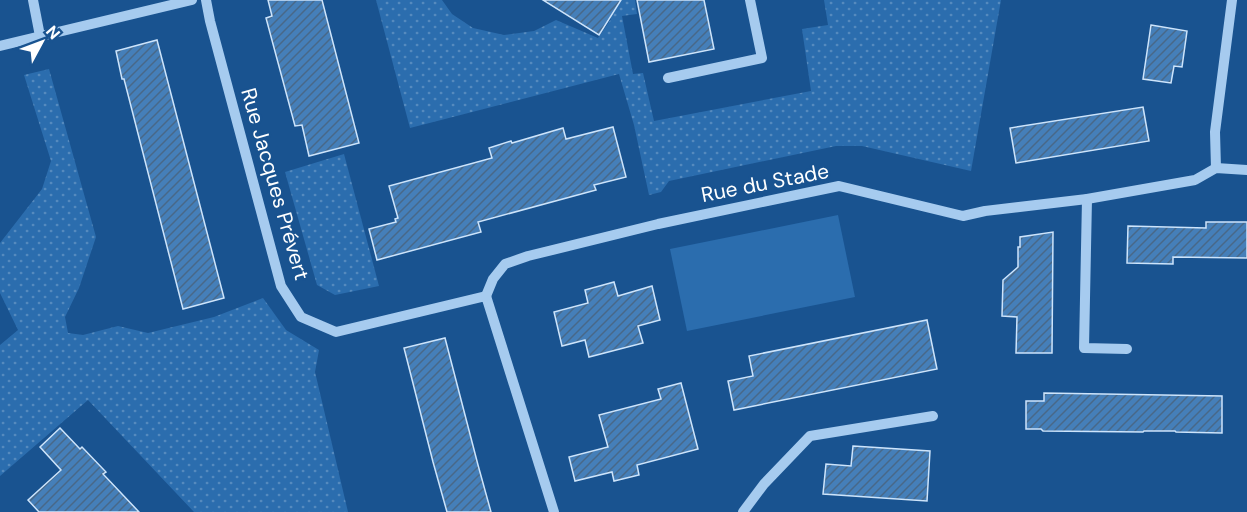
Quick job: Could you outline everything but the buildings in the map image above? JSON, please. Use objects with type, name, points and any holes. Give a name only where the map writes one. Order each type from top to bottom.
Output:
[{"type":"street","points":[[33,0],[40,36]]},
{"type":"street","points":[[0,46],[192,0]]},
{"type":"street","name":"Rue Jacques Prévert","points":[[206,0],[281,286],[301,317],[336,332],[486,296]]},
{"type":"street","points":[[668,78],[762,58],[750,0]]},
{"type":"street","points":[[1216,168],[1215,132],[1232,0]]},
{"type":"street","name":"Rue du Stade","points":[[486,296],[493,279],[505,264],[528,256],[658,224],[839,186],[963,216],[985,211],[1087,199],[1195,180],[1216,168],[1247,170]]},
{"type":"street","points":[[1087,199],[1084,348],[1127,349]]},
{"type":"street","points":[[486,296],[554,512]]},
{"type":"street","points":[[743,512],[764,484],[810,436],[933,417]]},
{"type":"shaded area","points":[[376,0],[442,0],[452,14],[473,28],[504,35],[534,31],[556,20],[598,38],[611,19],[607,15],[613,0],[635,0],[637,14],[622,16],[633,74],[643,73],[654,121],[811,91],[802,29],[828,25],[824,0],[1001,0],[971,171],[862,146],[836,146],[669,181],[661,192],[649,195],[634,125],[619,74],[410,128]]},
{"type":"shaded area","points":[[49,69],[96,237],[79,288],[65,317],[68,333],[83,335],[118,326],[148,333],[214,317],[263,298],[286,330],[319,350],[315,372],[348,512],[194,512],[88,400],[0,476],[0,345],[18,330],[0,293],[0,243],[42,189],[51,161],[24,75]]},
{"type":"shaded area","points":[[344,154],[379,286],[335,295],[317,285],[285,172]]},
{"type":"shaded area","points":[[838,215],[855,297],[687,331],[670,249]]}]
